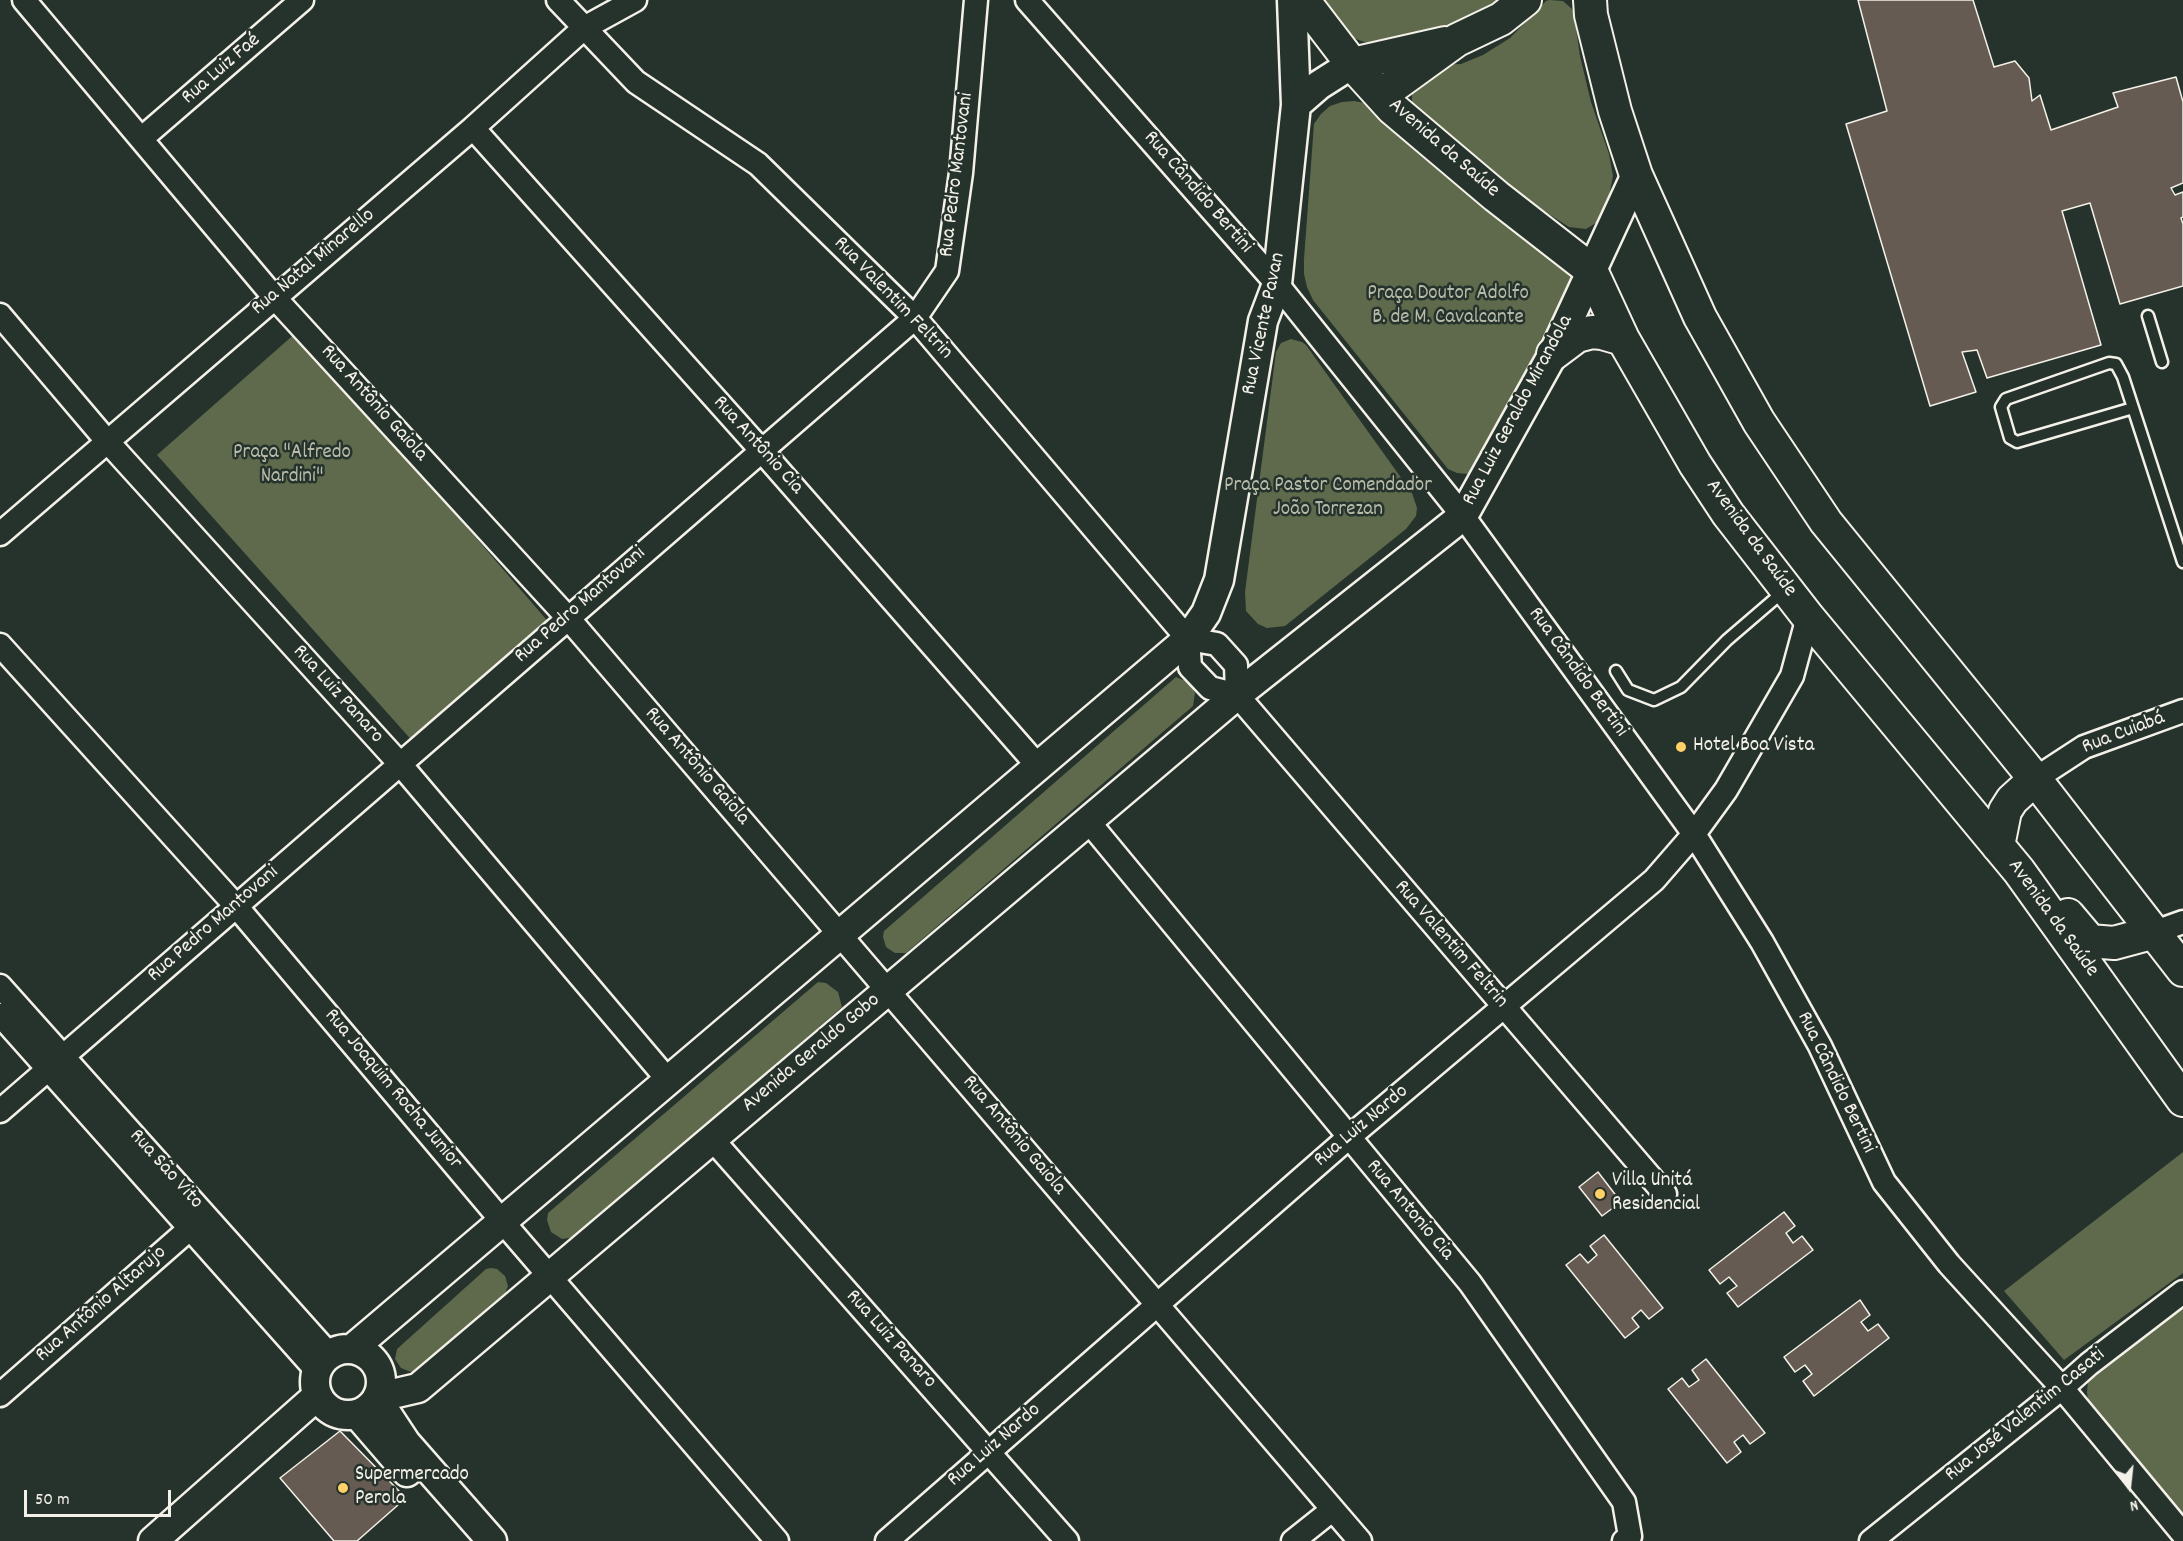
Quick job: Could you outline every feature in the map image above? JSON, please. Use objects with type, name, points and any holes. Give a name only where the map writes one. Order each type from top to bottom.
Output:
[{"type":"main road","name":"Avenida da Saúde","points":[[1303,0],[1352,64],[1392,108],[1496,196],[1591,270],[1623,339],[1728,514],[1808,617],[2019,871],[2183,1100]]},
{"type":"main road","points":[[1381,95],[1457,40],[1501,19],[1525,0]]},
{"type":"main road","points":[[1585,5],[1636,175],[1701,318],[1759,422],[1826,522],[2035,779],[2169,927],[2183,970]]},
{"type":"main road","points":[[1352,64],[1457,40]]},
{"type":"main road","points":[[1553,354],[1577,336],[1592,332],[1623,339]]},
{"type":"main road","points":[[1998,846],[2005,811],[2012,800],[2035,779]]},
{"type":"main road","points":[[2019,871],[2036,877],[2090,941],[2114,943],[2169,927]]},
{"type":"street","name":"Rua Antônio Gaiola","points":[[24,0],[274,297],[568,618],[1360,1541]]},
{"type":"street","name":"Rua Luiz Faé","points":[[141,139],[302,0]]},
{"type":"street","name":"Rua Valentim Feltrin","points":[[558,0],[636,82],[758,164],[915,318],[1188,639]]},
{"type":"street","name":"Rua Natal Minarello","points":[[0,534],[473,128],[584,28],[634,0]]},
{"type":"street","name":"Rua Pedro Mantovani","points":[[0,1112],[915,318],[947,271],[961,173],[976,0]]},
{"type":"street","name":"Rua Cândido Bertini","points":[[1027,0],[1277,284],[1463,516],[1694,834],[1762,942],[1820,1046],[1884,1182],[1949,1264],[2062,1388],[2183,1534]]},
{"type":"street","name":"Rua Vicente Pavan","points":[[1188,639],[1206,613],[1219,580],[1263,321],[1277,284],[1296,105],[1292,0]]},
{"type":"street","points":[[1296,105],[1319,85],[1352,64]]},
{"type":"street","name":"Rua Antônio Cia","points":[[473,128],[762,450],[1038,766]]},
{"type":"street","name":"Rua Luiz Geraldo Mirandola","points":[[1237,695],[1463,516],[1553,354],[1636,175]]},
{"type":"street","name":"Rua Luiz Panaro","points":[[0,315],[107,441],[400,764],[668,1080]]},
{"type":"street","name":"Rua Luiz Nardo","points":[[887,1541],[1348,1138],[1654,880],[1694,834],[1726,790],[1792,676],[1808,617]]},
{"type":"street","points":[[1188,639],[1217,644],[1236,665],[1237,695],[1210,688],[1190,667],[1188,639]]},
{"type":"street","points":[[153,1541],[329,1376],[502,1221],[1188,639]]},
{"type":"street","name":"Rua Joaquim Rocha Junior","points":[[0,645],[236,906],[502,1221],[777,1541]]},
{"type":"street","name":"Rua Luiz Nardo","points":[[1792,676],[1815,654],[1841,656]]},
{"type":"street","name":"Rua Valentim Feltrin","points":[[1237,695],[1665,1194]]},
{"type":"street","name":"Avenida Geraldo Gobo","points":[[371,1403],[418,1388],[1237,695]]},
{"type":"street","name":"Rua Cuiabá","points":[[2035,779],[2084,747],[2183,711]]},
{"type":"street","name":"Rua Antonio Cia","points":[[1088,821],[1470,1283],[1624,1502],[1627,1539]]},
{"type":"street","name":"Rua São Vito","points":[[0,986],[55,1062],[329,1376]]},
{"type":"street","name":"Rua São Vito","points":[[0,1015],[55,1062]]},
{"type":"street","name":"Rua Luiz Panaro","points":[[712,1139],[1067,1541]]},
{"type":"street","name":"Rua Antônio Altarujo","points":[[0,1395],[197,1222]]},
{"type":"street","name":"Rua José Valentim Casati","points":[[1871,1541],[2089,1364],[2183,1292]]},
{"type":"street","points":[[180,1541],[329,1376],[362,1352],[378,1366],[382,1387],[371,1403],[343,1416],[329,1376]]},
{"type":"street","points":[[406,1443],[418,1388]]},
{"type":"street","points":[[371,1403],[492,1541]]},
{"type":"street","points":[[371,1403],[468,1541]]},
{"type":"street","points":[[1293,1541],[1332,1509]]},
{"type":"lane","points":[[2148,316],[2162,362]]},
{"type":"lane","points":[[2133,408],[2017,442],[2010,438],[2001,407],[2006,399],[2109,363],[2116,364],[2123,377],[2183,562]]},
{"type":"lane","points":[[1616,670],[1628,690],[1654,700],[1681,687],[1727,640],[1786,589]]},
{"type":"green space","points":[[1325,0],[1503,0],[1448,30],[1377,43],[1364,42],[1351,37],[1333,18]]},
{"type":"green space","points":[[1549,0],[1563,1],[1574,14],[1580,56],[1591,102],[1609,154],[1613,176],[1606,212],[1601,220],[1586,229],[1569,227],[1494,179],[1416,111],[1412,102],[1412,92],[1438,65],[1461,64],[1483,55],[1510,38]]},
{"type":"green space","name":"Praça Doutor Adolfo B. de M. Cavalcante","points":[[1354,101],[1365,103],[1376,109],[1441,173],[1500,220],[1558,251],[1570,271],[1569,295],[1478,471],[1468,474],[1448,469],[1313,300],[1307,287],[1304,259],[1314,124],[1330,106]]},
{"type":"green space","name":"Praça \"Alfredo Nardini\"","points":[[298,331],[551,625],[416,745],[157,455]]},
{"type":"green space","name":"Praça Pastor Comendador João Torrezan","points":[[1291,339],[1306,345],[1412,493],[1417,508],[1416,516],[1406,529],[1285,626],[1267,628],[1258,624],[1246,611],[1245,592],[1276,352],[1281,343]]},
{"type":"green space","points":[[1176,677],[1188,682],[1192,687],[1195,693],[1193,706],[906,953],[895,953],[886,947],[884,931]]},
{"type":"green space","points":[[818,982],[826,983],[838,992],[842,1007],[575,1237],[562,1239],[551,1232],[547,1220],[548,1213]]},
{"type":"green space","points":[[2183,1152],[2183,1273],[2064,1360],[2004,1291]]},
{"type":"green space","points":[[486,1269],[497,1269],[505,1276],[508,1286],[504,1296],[421,1368],[411,1372],[401,1368],[395,1359],[397,1349]]},
{"type":"green space","points":[[2183,1305],[2183,1521],[2093,1412],[2088,1402],[2087,1392],[2088,1381]]},
{"type":"building","points":[[1858,0],[1973,0],[1994,67],[2015,61],[2029,78],[2032,101],[2040,95],[2051,130],[2118,107],[2113,93],[2176,77],[2183,102],[2183,183],[2171,188],[2175,195],[2183,192],[2183,217],[2181,218],[2183,224],[2183,286],[2120,304],[2090,203],[2062,211],[2101,345],[1987,378],[1977,350],[1962,352],[1976,392],[1930,406],[1846,124],[1887,111]]},
{"type":"building","name":"Villa Unitá Residencial","points":[[1598,1172],[1621,1202],[1602,1216],[1579,1187]]},
{"type":"building","points":[[1784,1212],[1795,1226],[1786,1233],[1793,1243],[1802,1236],[1813,1250],[1738,1307],[1727,1293],[1737,1286],[1729,1277],[1720,1284],[1709,1270]]},
{"type":"building","points":[[1604,1235],[1663,1308],[1649,1319],[1641,1310],[1632,1318],[1639,1327],[1625,1338],[1566,1265],[1580,1254],[1588,1263],[1597,1255],[1590,1246]]},
{"type":"building","points":[[1860,1300],[1870,1315],[1861,1322],[1868,1331],[1878,1324],[1889,1338],[1814,1396],[1803,1381],[1812,1374],[1805,1365],[1795,1372],[1784,1357]]},
{"type":"building","points":[[1706,1359],[1765,1433],[1750,1444],[1743,1435],[1734,1442],[1741,1452],[1727,1463],[1668,1389],[1682,1378],[1689,1387],[1699,1380],[1692,1370]]},
{"type":"building","name":"Supermercado Perola","points":[[340,1431],[406,1498],[357,1541],[334,1541],[280,1478]]},
{"type":"place","name":"Hotel Boa Vista","points":[[1681,747]]},
{"type":"place","name":"Villa Unitá Residencial","points":[[1600,1194]]},
{"type":"place","name":"Supermercado Perola","points":[[343,1488]]}]
